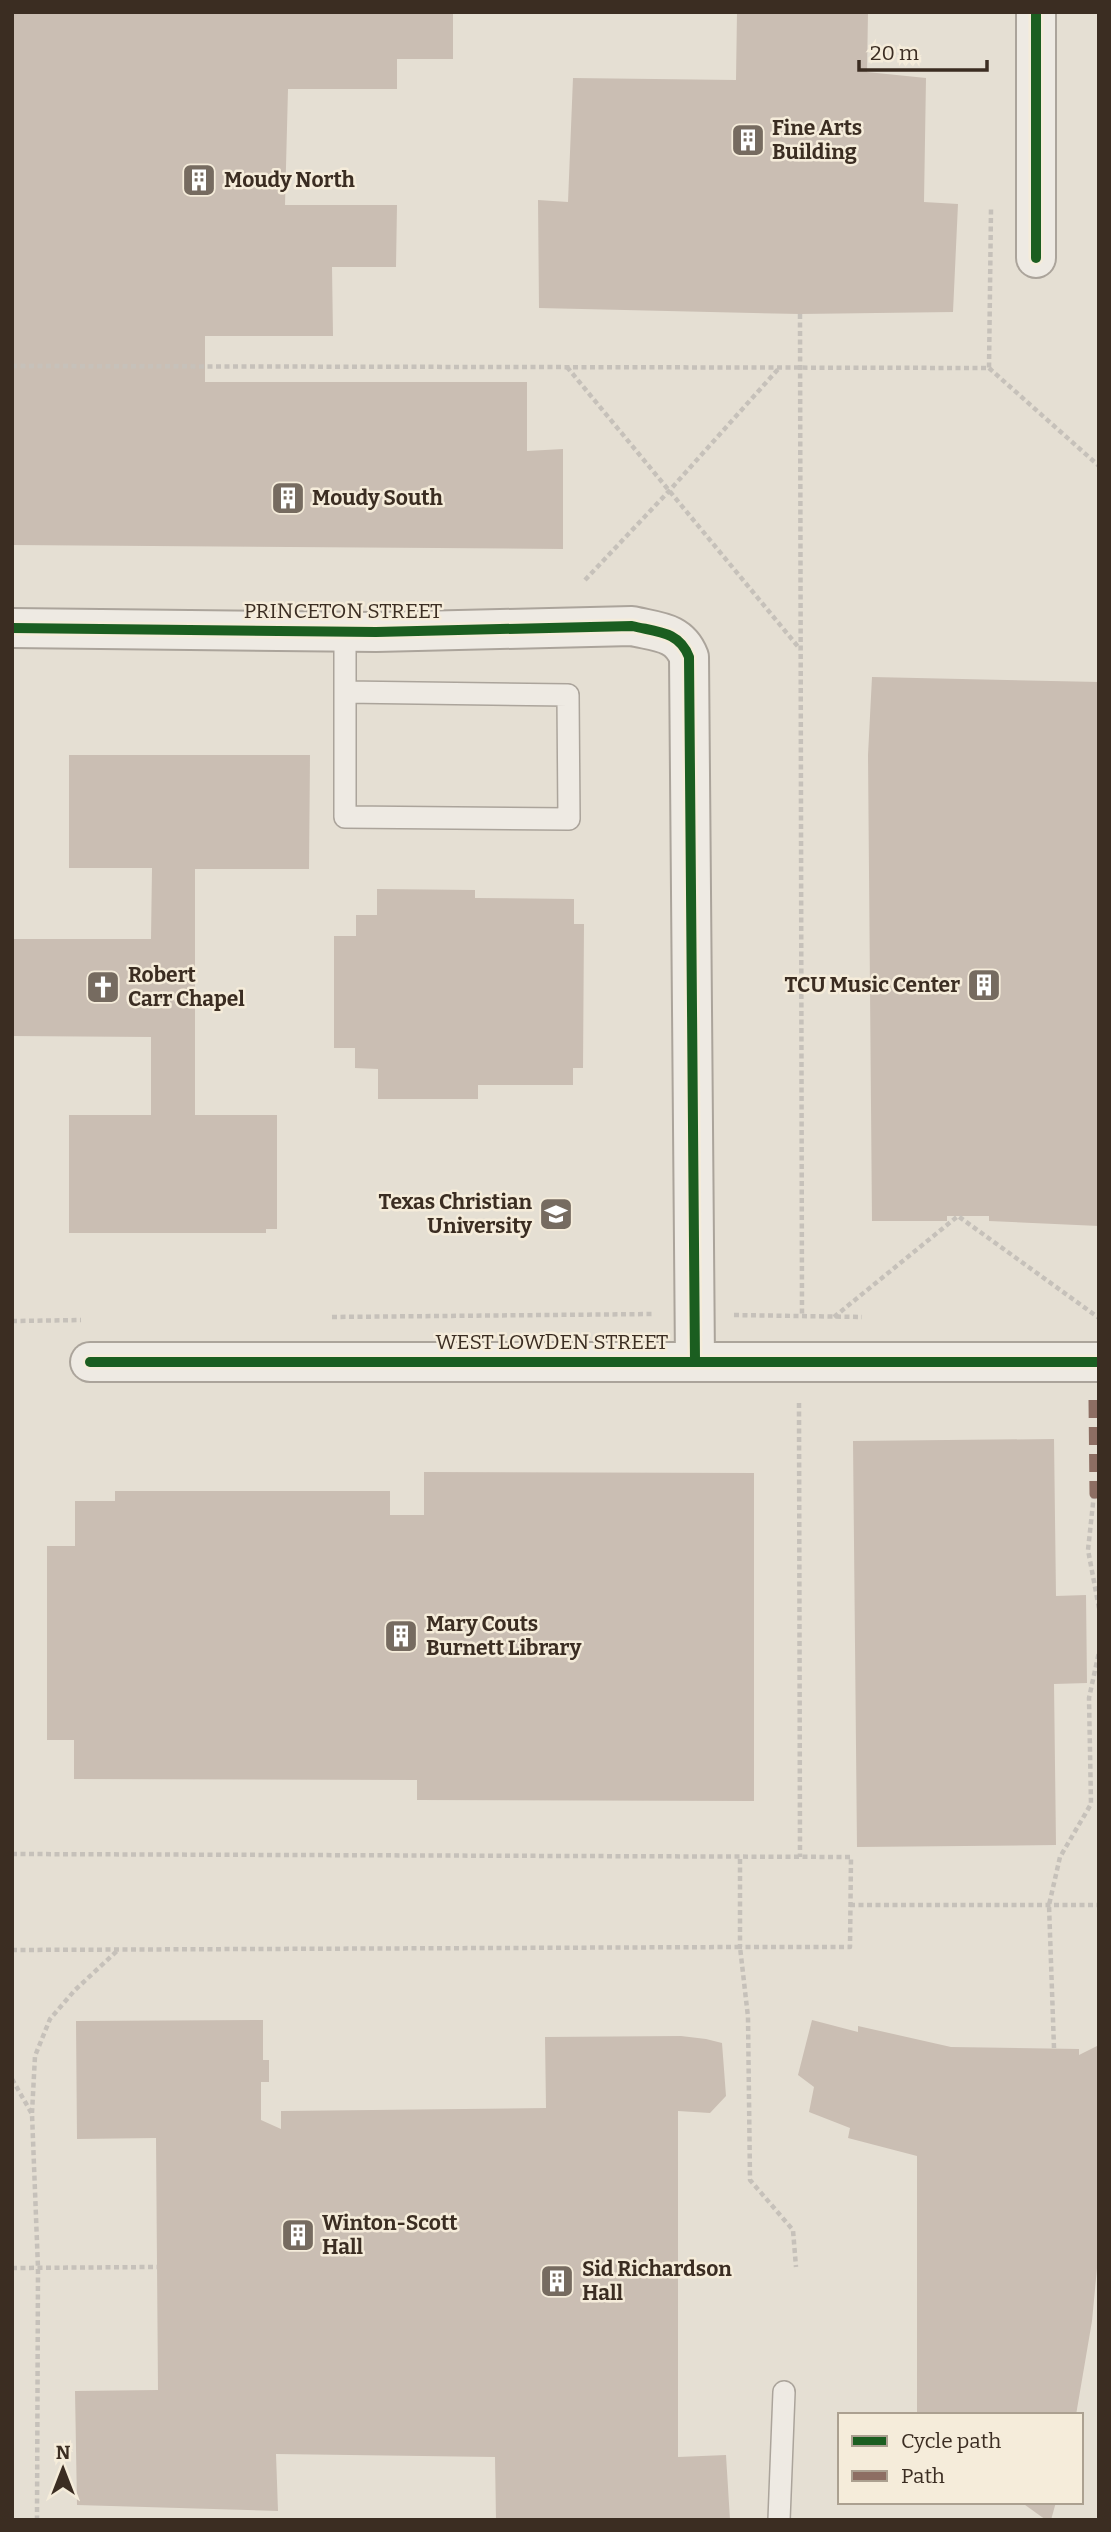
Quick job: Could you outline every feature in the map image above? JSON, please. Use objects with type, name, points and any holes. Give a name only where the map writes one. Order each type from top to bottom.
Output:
[{"type":"street","points":[[1036,12],[1036,258]]},
{"type":"street","name":"PRINCETON STREET","points":[[12,628],[345,631],[632,626],[673,636],[684,644],[690,656],[696,1313]]},
{"type":"street","points":[[695,1361],[696,1313]]},
{"type":"street","name":"WEST LOWDEN STREET","points":[[90,1362],[1099,1362]]},
{"type":"lane","points":[[345,631],[345,692],[345,817],[569,819],[568,695],[345,692]]},
{"type":"lane","points":[[779,2520],[784,2392]]},
{"type":"path","points":[[989,368],[992,202]]},
{"type":"path","points":[[800,314],[802,1317]]},
{"type":"path","points":[[12,366],[989,368],[1099,466]]},
{"type":"path","points":[[567,367],[800,649]]},
{"type":"path","points":[[584,580],[669,491],[780,367]]},
{"type":"path","points":[[834,1317],[958,1216],[1099,1318]]},
{"type":"path","points":[[332,1317],[696,1313],[874,1317]]},
{"type":"path","points":[[1086,1318],[1099,1318]]},
{"type":"path","points":[[12,1321],[82,1320]]},
{"type":"path","points":[[799,1401],[800,1857]]},
{"type":"path","points":[[1094,1493],[1088,1550],[1099,1608]]},
{"type":"path","points":[[1054,2049],[1049,1905],[1060,1857],[1091,1804],[1089,1698],[1099,1652]]},
{"type":"path","points":[[12,1854],[851,1857],[850,1947],[12,1950]]},
{"type":"path","points":[[740,1857],[740,1947],[748,2017],[750,2180],[793,2230],[796,2267]]},
{"type":"path","points":[[850,1905],[1099,1905]]},
{"type":"path","points":[[37,2520],[38,2268],[32,2114],[36,2056],[50,2019],[75,1990],[120,1949]]},
{"type":"path","points":[[12,2079],[32,2114]]},
{"type":"path","points":[[12,2268],[157,2267]]},
{"type":"building","points":[[12,12],[453,12],[453,59],[397,59],[397,89],[288,89],[285,205],[397,205],[396,267],[332,267],[333,336],[205,336],[205,382],[527,382],[527,451],[563,449],[563,549],[12,545]]},
{"type":"building","name":"Fine Arts Building","points":[[737,12],[868,12],[867,72],[926,78],[924,202],[958,204],[953,312],[800,314],[539,308],[538,200],[568,202],[573,78],[736,80]]},
{"type":"building","name":"TCU Music Center","points":[[872,677],[1099,682],[1099,1226],[989,1221],[989,1216],[947,1216],[947,1221],[872,1221],[868,755]]},
{"type":"building","points":[[69,755],[310,755],[309,869],[195,869],[195,1115],[277,1115],[277,1229],[266,1229],[266,1233],[69,1233],[69,1115],[151,1115],[151,1037],[12,1036],[12,939],[151,939],[152,868],[69,868]]},
{"type":"building","points":[[377,889],[475,890],[475,898],[574,899],[574,924],[584,924],[583,1068],[573,1068],[573,1085],[478,1085],[478,1099],[378,1099],[378,1069],[355,1068],[355,1048],[334,1048],[334,936],[356,936],[356,915],[377,915]]},
{"type":"building","points":[[1054,1439],[1056,1596],[1086,1595],[1087,1683],[1054,1684],[1056,1845],[857,1847],[853,1441]]},
{"type":"building","name":"Mary Couts Burnett Library","points":[[424,1472],[754,1473],[754,1801],[417,1800],[417,1780],[74,1779],[74,1740],[47,1740],[47,1546],[75,1546],[75,1501],[115,1501],[115,1491],[390,1491],[390,1515],[424,1515]]},
{"type":"building","points":[[263,2020],[263,2060],[269,2060],[269,2082],[261,2082],[261,2120],[281,2129],[281,2111],[546,2108],[545,2037],[681,2036],[722,2043],[726,2096],[710,2113],[678,2111],[678,2457],[726,2455],[730,2520],[496,2520],[495,2457],[276,2454],[278,2511],[77,2505],[75,2391],[158,2390],[156,2138],[77,2139],[76,2021]]},
{"type":"building","points":[[812,2020],[858,2032],[858,2026],[951,2047],[1079,2049],[1079,2055],[1099,2045],[1099,2247],[1092,2321],[1076,2413],[917,2413],[917,2156],[848,2138],[850,2128],[809,2112],[814,2087],[798,2075]]},
{"type":"building","points":[[1024,2504],[1055,2504],[1051,2520],[1046,2520]]},
{"type":"marked path","points":[[1093,1400],[1094,1494],[1099,1494]]},
{"type":"cycle path","points":[[1036,12],[1036,258]]},
{"type":"cycle path","points":[[12,628],[376,632],[632,626],[666,634],[685,648],[689,657],[695,1361]]},
{"type":"cycle path","points":[[90,1362],[1099,1362]]},
{"type":"place","name":"Fine Arts Building","points":[[748,140]]},
{"type":"place","name":"Moudy North","points":[[199,180]]},
{"type":"place","name":"Moudy South","points":[[288,498]]},
{"type":"place","name":"TCU Music Center","points":[[984,985]]},
{"type":"place","name":"Robert Carr Chapel","points":[[103,987]]},
{"type":"place","name":"Texas Christian University","points":[[556,1214]]},
{"type":"place","name":"Mary Couts Burnett Library","points":[[401,1636]]},
{"type":"place","name":"Winton-Scott Hall","points":[[298,2235]]},
{"type":"place","name":"Sid Richardson Hall","points":[[557,2281]]}]
